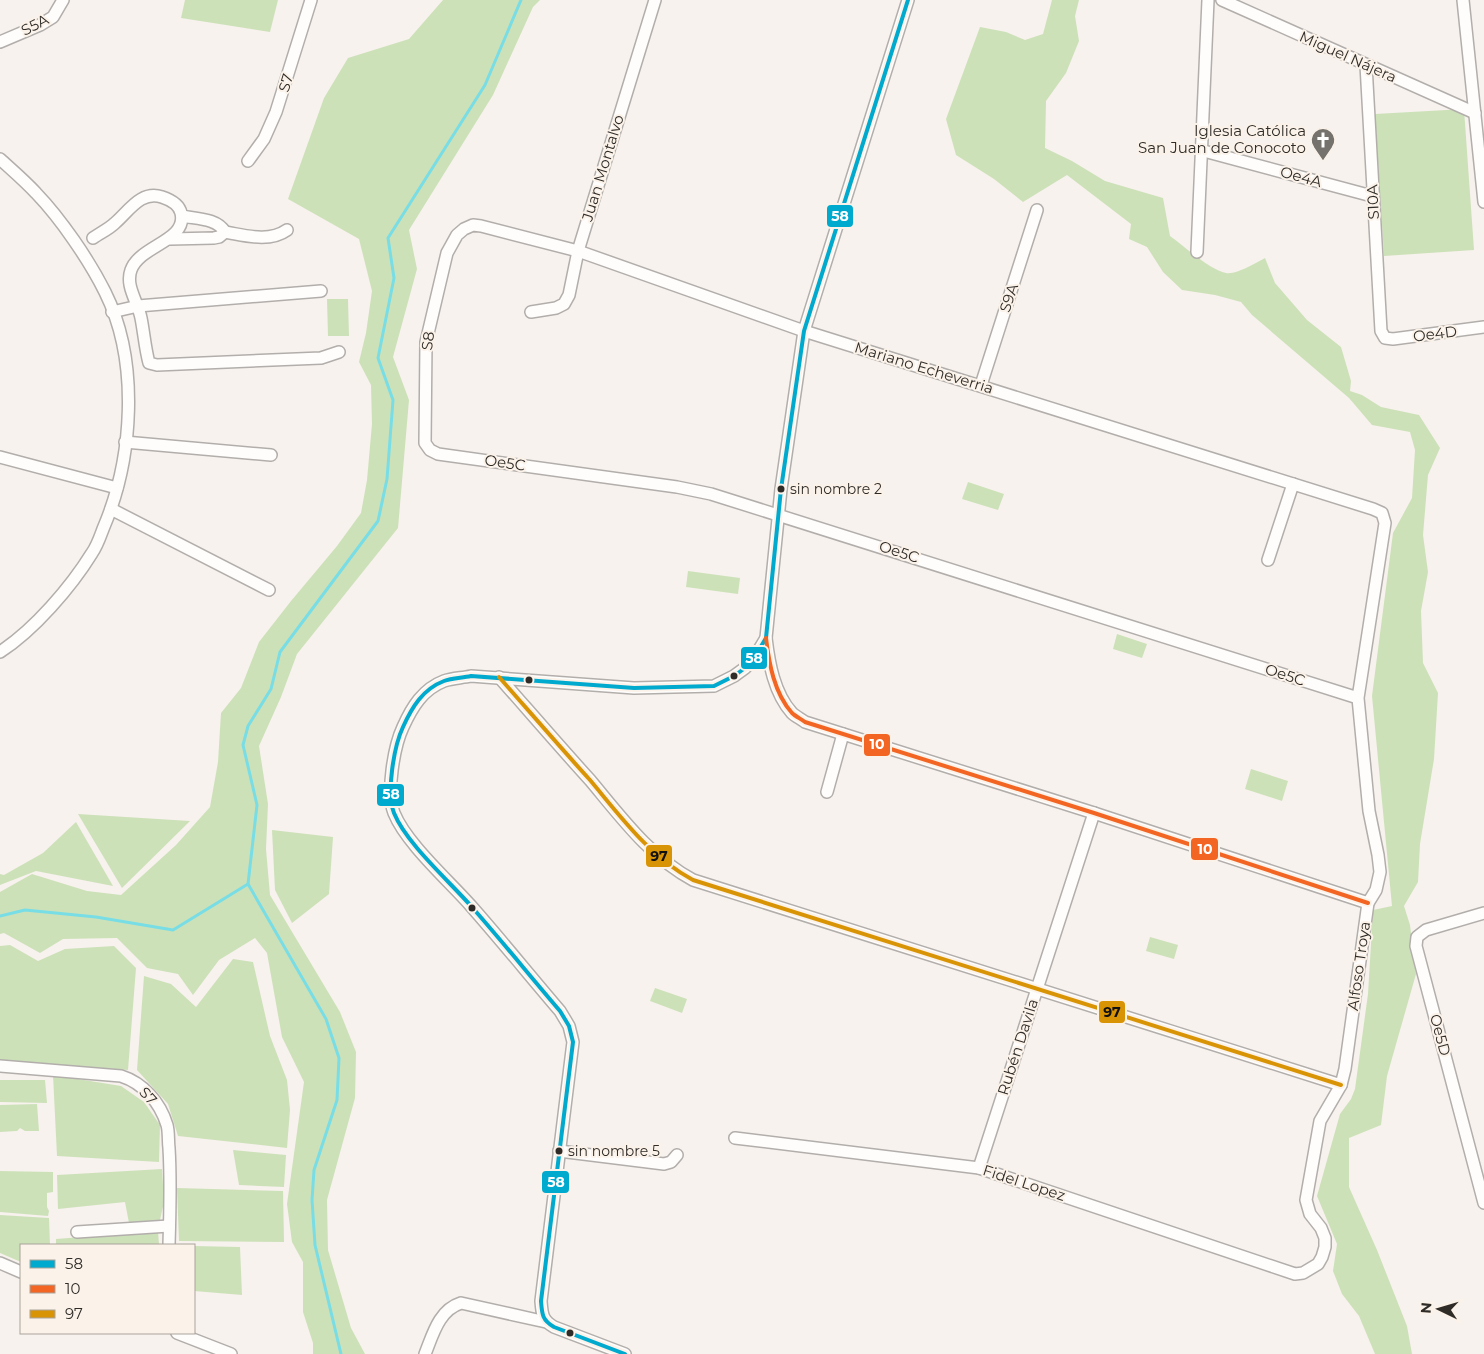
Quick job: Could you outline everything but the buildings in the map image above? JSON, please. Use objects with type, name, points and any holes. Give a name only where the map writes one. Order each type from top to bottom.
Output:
[{"type":"street","name":"S5A","points":[[0,42],[40,25],[52,17],[63,0]]},
{"type":"street","name":"S7","points":[[248,161],[264,139],[276,112],[311,0]]},
{"type":"street","name":"Juan Montalvo","points":[[530,312],[556,308],[564,304],[578,251],[655,0]]},
{"type":"street","points":[[908,0],[804,331],[782,479],[766,638],[772,674],[782,697],[792,713],[805,722],[1094,813],[1368,903]]},
{"type":"street","points":[[1197,252],[1208,0]]},
{"type":"street","name":"Miguel Nájera","points":[[1222,0],[1475,113]]},
{"type":"street","points":[[1463,0],[1484,202]]},
{"type":"street","name":"S10A","points":[[1366,65],[1381,331],[1385,338]]},
{"type":"street","name":"Oe4A","points":[[1200,150],[1372,196]]},
{"type":"street","points":[[0,159],[36,192],[62,225],[106,293],[124,351],[127,372],[128,408],[125,442],[117,488],[111,510],[93,552],[60,598],[0,652]]},
{"type":"street","points":[[93,238],[114,224],[141,198],[156,195],[170,199],[179,207],[182,216],[180,227],[170,239],[147,251],[137,260],[131,271],[132,292],[138,306],[149,363],[157,365],[321,358],[339,352]]},
{"type":"street","name":"S9A","points":[[981,385],[1037,210]]},
{"type":"street","points":[[182,216],[215,222],[221,226],[224,232]]},
{"type":"street","name":"Mariano Echeverria","points":[[457,235],[472,225],[481,226],[578,251],[804,331],[1373,509],[1382,513],[1385,523]]},
{"type":"street","points":[[224,232],[266,237],[280,235],[287,230]]},
{"type":"street","points":[[170,239],[214,238],[220,237],[224,232]]},
{"type":"street","name":"S8","points":[[430,450],[425,443],[426,342],[447,253],[457,235]]},
{"type":"street","points":[[112,312],[138,306],[321,291]]},
{"type":"street","name":"Oe4D","points":[[1385,338],[1393,339],[1484,327]]},
{"type":"street","points":[[125,442],[271,455]]},
{"type":"street","name":"Oe5C","points":[[430,450],[438,454],[677,486],[711,494],[1358,698]]},
{"type":"street","points":[[0,457],[117,488]]},
{"type":"street","points":[[1268,560],[1293,484]]},
{"type":"street","points":[[111,510],[269,590]]},
{"type":"street","name":"Alfoso Troya","points":[[1303,1273],[1318,1264],[1324,1247],[1321,1228],[1310,1214],[1306,1200],[1320,1121],[1341,1085],[1368,903],[1376,890],[1380,872],[1369,811],[1358,698],[1385,523]]},
{"type":"street","points":[[546,1322],[540,1301],[573,1042],[569,1026],[560,1011],[408,836],[394,812],[391,789],[393,759],[400,732],[412,708],[426,691],[445,680],[471,676],[634,688],[714,686],[745,668],[754,658],[766,638]]},
{"type":"street","points":[[499,677],[632,830],[658,857],[675,871],[693,880],[1341,1085]]},
{"type":"street","points":[[827,792],[843,734]]},
{"type":"street","name":"Rubén Davila","points":[[979,1168],[1094,813]]},
{"type":"street","name":"Oe5D","points":[[1484,913],[1426,930],[1417,936],[1416,946],[1484,1203]]},
{"type":"street","name":"S7","points":[[0,1066],[121,1076],[131,1079],[150,1093],[160,1109],[167,1126],[170,1167],[169,1244]]},
{"type":"street","name":"Fidel Lopez","points":[[735,1138],[979,1168],[1295,1274],[1303,1273]]},
{"type":"street","points":[[559,1151],[664,1164],[671,1162],[677,1155]]},
{"type":"street","points":[[77,1232],[169,1226]]},
{"type":"street","points":[[0,1263],[20,1272]]},
{"type":"street","points":[[425,1354],[445,1312],[452,1306],[461,1303],[546,1322],[562,1331],[625,1354]]},
{"type":"street","points":[[180,1334],[231,1354]]},
{"type":"green space","points":[[185,0],[278,0],[270,32],[181,18]]},
{"type":"green space","points":[[443,0],[540,0],[533,7],[493,95],[409,230],[417,269],[393,357],[409,400],[398,528],[297,654],[281,697],[259,746],[268,804],[266,849],[270,895],[340,1012],[356,1052],[355,1098],[327,1200],[328,1250],[351,1328],[365,1354],[313,1354],[313,1343],[303,1312],[303,1262],[292,1242],[287,1204],[304,1082],[282,1037],[267,953],[255,938],[219,960],[193,995],[178,974],[147,968],[117,938],[63,939],[40,953],[4,933],[0,934],[0,892],[32,874],[87,891],[121,895],[176,845],[210,807],[218,762],[221,713],[241,688],[259,642],[337,546],[361,513],[367,480],[372,424],[371,385],[359,362],[366,333],[372,291],[359,239],[288,199],[324,98],[348,58],[409,39]]},
{"type":"green space","points":[[1052,0],[1079,0],[1075,16],[1079,41],[1066,73],[1046,101],[1045,148],[1072,161],[1105,181],[1163,198],[1170,236],[1205,263],[1220,271],[1226,273],[1235,272],[1265,258],[1275,283],[1307,320],[1341,347],[1351,381],[1350,391],[1362,395],[1381,407],[1419,415],[1440,448],[1428,475],[1423,535],[1428,572],[1421,611],[1423,663],[1438,693],[1434,759],[1420,844],[1418,882],[1404,906],[1410,925],[1416,974],[1387,1076],[1381,1125],[1349,1138],[1349,1187],[1377,1250],[1407,1326],[1412,1354],[1375,1354],[1359,1316],[1342,1294],[1333,1271],[1337,1244],[1317,1196],[1340,1114],[1351,1099],[1355,1089],[1368,994],[1373,910],[1392,906],[1372,696],[1393,533],[1412,498],[1415,450],[1410,432],[1372,425],[1349,398],[1252,315],[1241,302],[1215,295],[1182,290],[1163,272],[1147,247],[1129,239],[1131,224],[1067,175],[1023,202],[994,179],[956,155],[946,119],[980,27],[1006,32],[1025,40],[1043,34]]},
{"type":"green space","points":[[1464,109],[1474,250],[1384,256],[1375,114]]},
{"type":"green space","points":[[327,299],[348,299],[349,336],[328,336]]},
{"type":"green space","points":[[968,482],[1004,494],[998,510],[962,499]]},
{"type":"green space","points":[[688,571],[740,578],[738,594],[686,587]]},
{"type":"green space","points":[[1117,634],[1147,644],[1142,658],[1113,649]]},
{"type":"green space","points":[[1251,769],[1288,781],[1282,801],[1245,789]]},
{"type":"green space","points":[[78,814],[190,821],[122,888]]},
{"type":"green space","points":[[76,822],[113,886],[36,871],[0,885],[0,874],[4,875],[43,853]]},
{"type":"green space","points":[[272,830],[333,837],[329,894],[292,923],[275,890]]},
{"type":"green space","points":[[1150,937],[1178,945],[1174,959],[1146,951]]},
{"type":"green space","points":[[10,945],[38,961],[65,949],[114,946],[136,968],[128,1070],[0,1060],[0,946]]},
{"type":"green space","points":[[233,959],[253,962],[270,1036],[287,1080],[290,1110],[287,1148],[178,1136],[168,1104],[137,1070],[144,976],[171,984],[196,1007]]},
{"type":"green space","points":[[655,988],[687,999],[682,1013],[650,1001]]},
{"type":"green space","points":[[53,1075],[121,1086],[144,1102],[160,1125],[159,1162],[57,1156]]},
{"type":"green space","points":[[0,1080],[45,1080],[47,1103],[0,1102]]},
{"type":"green space","points":[[37,1104],[39,1131],[25,1131],[20,1128],[17,1131],[0,1132],[0,1105]]},
{"type":"green space","points":[[233,1150],[286,1155],[284,1187],[239,1185]]},
{"type":"green space","points":[[162,1169],[164,1202],[160,1220],[129,1223],[125,1202],[58,1209],[57,1175]]},
{"type":"green space","points":[[0,1171],[53,1172],[53,1192],[47,1193],[48,1216],[0,1212]]},
{"type":"green space","points":[[177,1188],[283,1191],[284,1242],[179,1241]]},
{"type":"green space","points":[[0,1215],[49,1218],[50,1244],[20,1244],[20,1262],[0,1253]]},
{"type":"green space","points":[[158,1231],[159,1244],[56,1244],[56,1239]]},
{"type":"green space","points":[[195,1246],[240,1247],[242,1295],[195,1291]]},
{"type":"waterway","points":[[341,1354],[315,1245],[312,1200],[314,1170],[337,1100],[339,1058],[326,1019],[248,884],[257,805],[243,745],[248,726],[271,689],[280,652],[378,521],[387,479],[393,400],[378,358],[394,278],[388,238],[485,85],[521,0]]},
{"type":"waterway","points":[[0,916],[25,910],[96,917],[173,930],[248,884]]},
{"type":"transit line","name":"58","points":[[625,1354],[554,1327],[543,1316],[541,1301],[573,1042],[569,1026],[560,1011],[471,906],[418,849],[400,825],[394,813],[391,794],[394,757],[400,735],[414,706],[430,689],[447,680],[471,676],[634,688],[714,686],[734,676],[754,658],[766,638],[781,489],[804,331],[908,0]]},
{"type":"transit line","name":"10","points":[[766,638],[771,667],[781,696],[792,713],[805,722],[1094,813],[1368,903]]},
{"type":"transit line","name":"97","points":[[499,677],[637,835],[663,860],[693,880],[1341,1085]]},
{"type":"place","name":"Iglesia Católica San Juan de Conocoto","points":[[1323,161]]},
{"type":"place","name":"sin nombre 2","points":[[781,489]]},
{"type":"place","name":"sin nombre 5","points":[[559,1151]]}]
